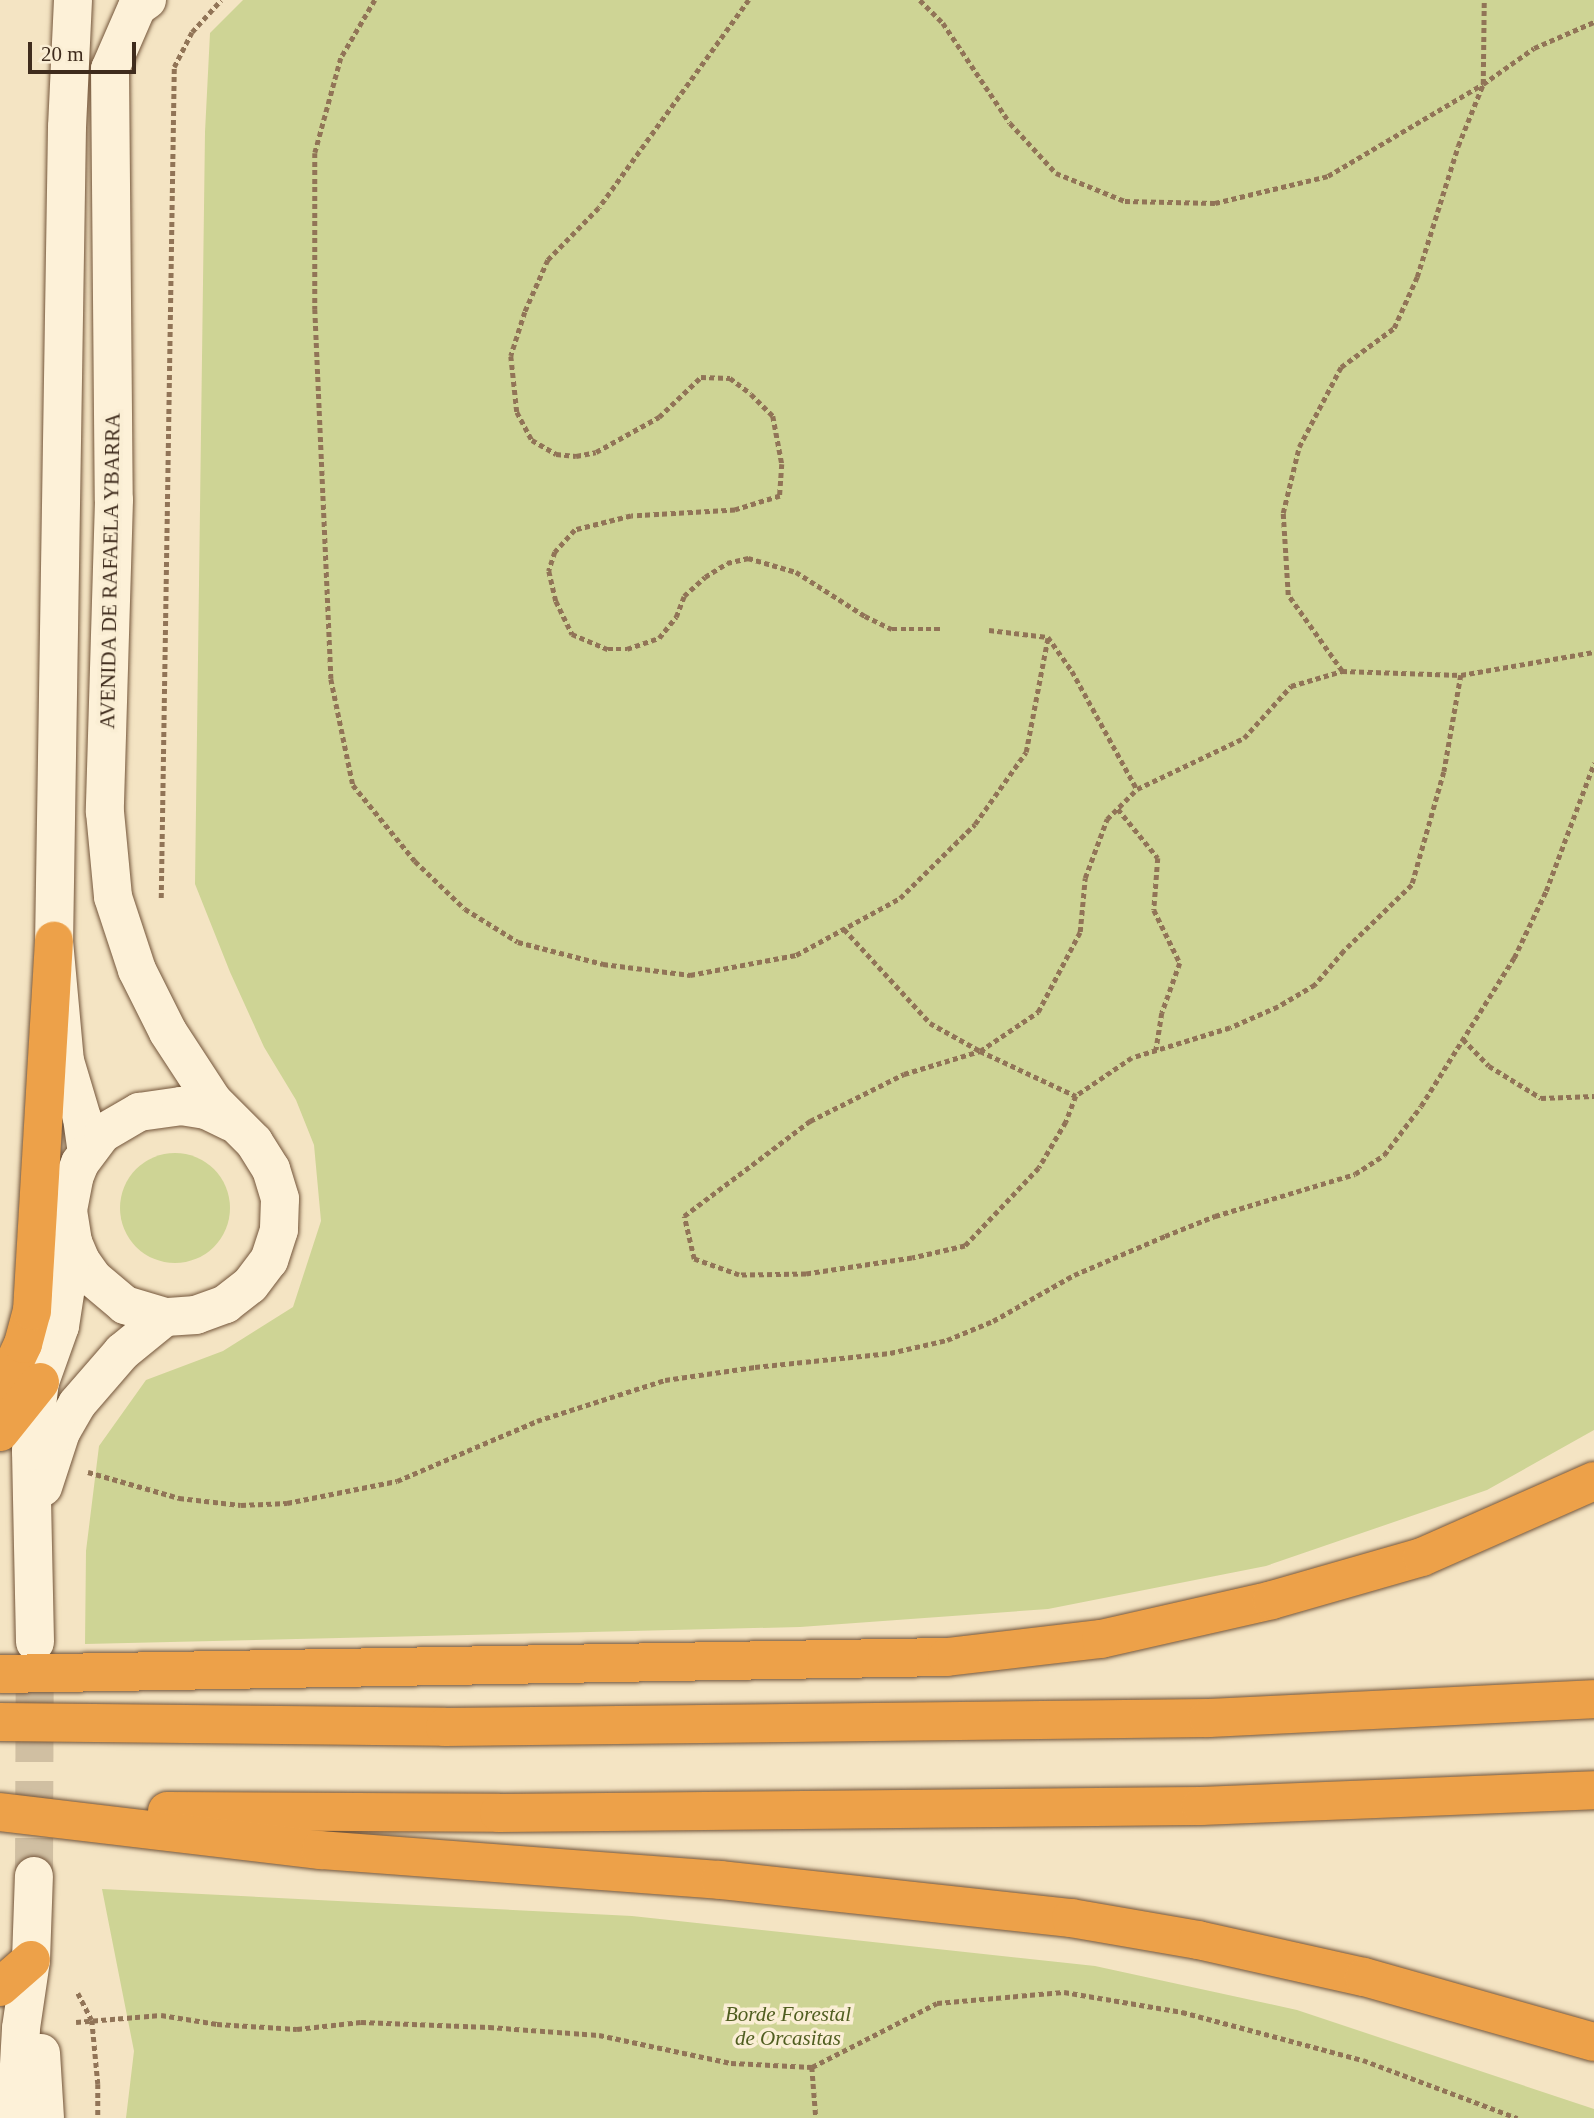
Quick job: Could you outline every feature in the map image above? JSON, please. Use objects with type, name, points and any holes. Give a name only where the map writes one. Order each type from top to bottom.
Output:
[{"type":"highway","points":[[0,1393],[23,1344],[32,1311],[54,941]]},
{"type":"highway","points":[[0,1432],[40,1382]]},
{"type":"highway","points":[[0,1674],[919,1658],[1075,1642],[1272,1600],[1422,1557],[1594,1481]]},
{"type":"highway","points":[[0,1722],[445,1727],[1208,1718],[1594,1699]]},
{"type":"highway","points":[[0,1811],[499,1813],[1202,1806],[1594,1790]]},
{"type":"highway","points":[[0,1811],[321,1850],[720,1880],[1071,1918],[1198,1940],[1364,1977],[1594,2042]]},
{"type":"highway","points":[[0,1987],[31,1960]]},
{"type":"main road","name":"AVENIDA DE RAFAELA YBARRA","points":[[74,0],[66,141],[54,941],[65,1061],[82,1118],[86,1152]]},
{"type":"main road","name":"AVENIDA DE RAFAELA YBARRA","points":[[147,0],[137,7],[110,69],[114,500],[105,812],[113,897],[137,970],[168,1032],[231,1122],[254,1142],[271,1168],[279,1199],[279,1230],[263,1268],[250,1285],[226,1304],[197,1315],[165,1317],[135,1309],[107,1294],[80,1261],[73,1242],[68,1210],[70,1194],[86,1152],[103,1133],[120,1121],[139,1112],[160,1107],[206,1110],[231,1122]]},
{"type":"main road","name":"AVENIDA DE RAFAELA YBARRA","points":[[35,1642],[31,1451],[40,1382],[60,1326],[73,1242]]},
{"type":"main road","name":"AVENIDA DE RAFAELA YBARRA","points":[[34,1525],[61,1432],[78,1404],[122,1352],[165,1317]]},
{"type":"main road","points":[[16,2118],[21,2028],[31,1960],[34,1876]]},
{"type":"main road","points":[[31,1960],[44,2118]]},
{"type":"path","points":[[161,898],[174,67],[192,32],[221,0]]},
{"type":"path","points":[[375,0],[341,58],[315,153],[315,309],[331,678],[353,785],[415,860],[465,909],[518,942],[603,964],[690,975],[796,955],[900,898],[975,824],[1026,752],[1048,637]]},
{"type":"path","points":[[749,0],[599,208],[548,260],[525,312],[511,356],[517,412],[531,440],[556,454],[576,456],[596,452],[659,417],[701,377],[730,378],[751,394],[772,416],[782,464],[780,496],[735,510],[631,516],[575,530],[555,552],[549,571],[556,601],[572,634],[608,649],[627,649],[659,638],[676,617],[684,596],[727,564],[748,558],[796,572],[865,616],[892,629],[941,629]]},
{"type":"path","points":[[920,0],[943,23],[1010,123],[1056,173],[1125,201],[1215,203],[1328,176],[1483,84],[1534,48],[1594,22]]},
{"type":"path","points":[[1342,671],[1288,595],[1283,513],[1299,447],[1341,367],[1394,328],[1417,277],[1458,146],[1483,84],[1484,0]]},
{"type":"path","points":[[989,630],[1048,637],[1072,671],[1137,789]]},
{"type":"path","points":[[1461,675],[1444,772],[1412,885],[1344,951],[1315,985],[1278,1007],[1230,1028],[1132,1058],[1076,1096],[1066,1122],[1039,1168],[965,1246],[912,1258],[806,1274],[739,1275],[694,1258],[684,1216],[810,1121],[904,1074],[980,1051],[1038,1012],[1080,932],[1085,878],[1107,819],[1137,789],[1244,738],[1291,686],[1342,671],[1461,675],[1594,652]]},
{"type":"path","points":[[84,1471],[180,1498],[242,1505],[287,1503],[397,1481],[537,1421],[665,1380],[768,1365],[890,1353],[947,1340],[993,1321],[1074,1275],[1165,1236],[1215,1216],[1355,1174],[1384,1155],[1421,1105],[1514,958],[1546,891],[1594,763]]},
{"type":"path","points":[[1118,809],[1158,858],[1154,910],[1180,963],[1162,1013],[1156,1050]]},
{"type":"path","points":[[844,929],[930,1023],[980,1051],[1076,1096]]},
{"type":"path","points":[[1463,1039],[1489,1066],[1541,1098],[1594,1096]]},
{"type":"path","points":[[76,2022],[161,2015],[217,2024],[297,2029],[361,2022],[516,2029],[598,2035],[730,2063],[812,2067],[937,2003],[1064,1992],[1182,2012],[1363,2060],[1517,2118]]},
{"type":"path","points":[[78,1993],[92,2020],[98,2118]]},
{"type":"path","points":[[812,2067],[816,2118]]},
{"type":"green space","points":[[243,0],[1594,0],[1594,1430],[1487,1490],[1266,1566],[1048,1609],[800,1627],[85,1644],[86,1551],[99,1446],[146,1380],[223,1351],[293,1307],[321,1221],[314,1145],[296,1100],[264,1047],[195,884],[205,132],[210,33]]},
{"type":"green space","points":[[175,1153],[196,1157],[214,1169],[226,1187],[230,1208],[226,1229],[214,1247],[196,1259],[175,1263],[154,1259],[136,1247],[124,1229],[120,1208],[124,1187],[136,1169],[154,1157]]},
{"type":"green space","name":"Borde Forestal de Orcasitas","points":[[102,1889],[632,1916],[1095,1966],[1297,2010],[1594,2109],[1594,2118],[126,2118],[134,2051]]},
{"type":"tunnel","points":[[34,1876],[35,1642]]}]
